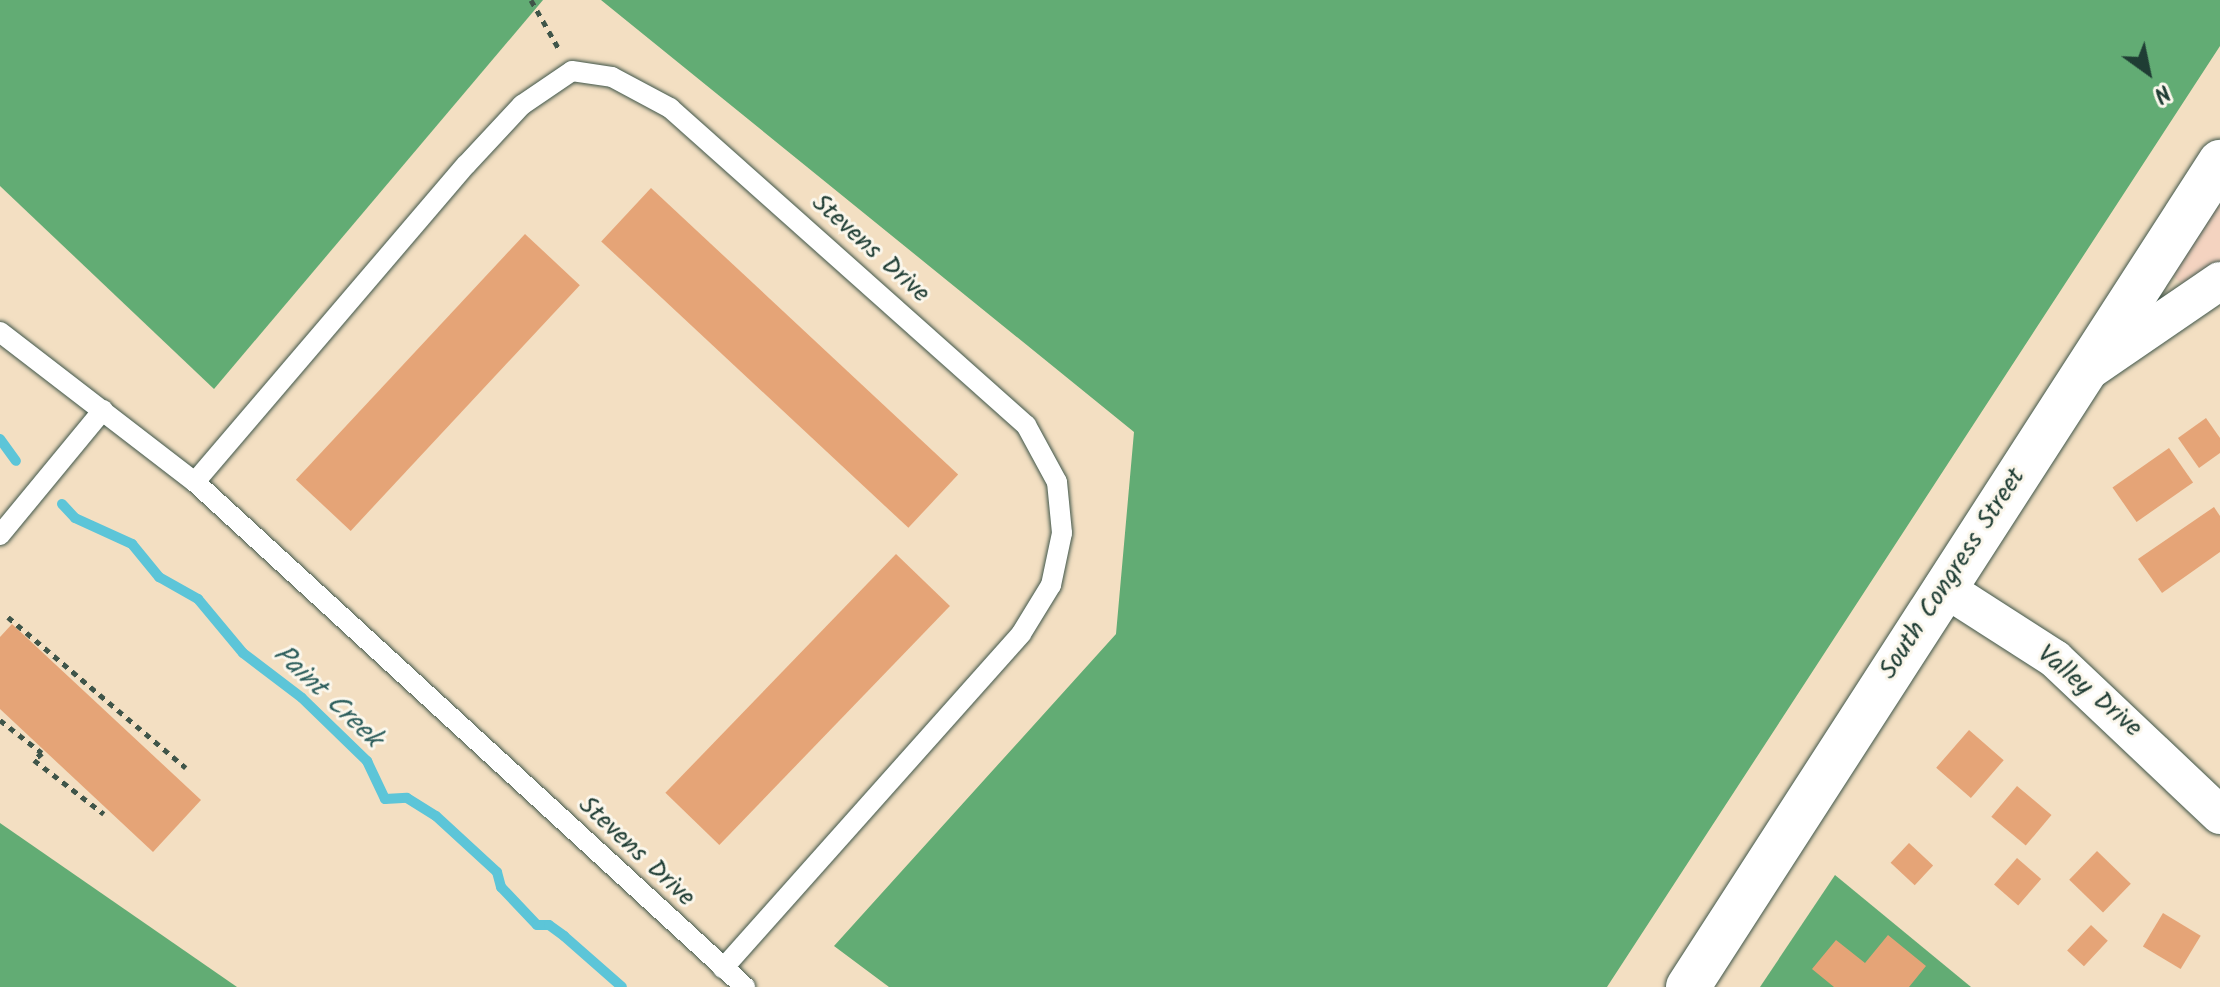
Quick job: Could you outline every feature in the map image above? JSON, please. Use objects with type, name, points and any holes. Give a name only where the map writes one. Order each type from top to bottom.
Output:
[{"type":"street","name":"South Congress Street","points":[[1688,987],[1943,587],[2220,162]]},
{"type":"street","points":[[2082,376],[2220,281]]},
{"type":"street","name":"Valley Drive","points":[[1943,587],[2055,659],[2220,815]]},
{"type":"lane","points":[[195,482],[466,165],[522,105],[572,71]]},
{"type":"lane","name":"Stevens Drive","points":[[572,71],[612,77],[670,108],[1026,425],[1057,482],[1062,533],[1051,585],[1021,634],[723,968]]},
{"type":"lane","name":"Stevens Drive","points":[[0,332],[195,482],[745,987]]},
{"type":"lane","points":[[0,535],[103,410]]},
{"type":"path","points":[[531,0],[572,71]]},
{"type":"path","points":[[8,617],[186,768]]},
{"type":"path","points":[[0,720],[42,753],[34,760],[104,814]]},
{"type":"shaded area","points":[[2220,196],[2220,273],[2186,287],[2174,277],[2176,265]]},
{"type":"green space","points":[[0,0],[543,0],[214,389],[0,186]]},
{"type":"green space","points":[[601,0],[2220,0],[2220,46],[1607,987],[889,987],[834,946],[1116,634],[1134,432]]},
{"type":"green space","points":[[0,823],[237,987],[0,987]]},
{"type":"green space","points":[[1835,875],[1971,987],[1760,987]]},
{"type":"building","points":[[651,188],[958,474],[908,528],[601,241]]},
{"type":"building","points":[[525,234],[580,285],[351,531],[296,480]]},
{"type":"building","points":[[2206,418],[2220,438],[2220,453],[2199,468],[2178,438]]},
{"type":"building","points":[[2169,448],[2193,482],[2137,522],[2112,488]]},
{"type":"building","points":[[2214,507],[2220,516],[2220,552],[2162,593],[2138,559]]},
{"type":"building","points":[[896,554],[950,606],[719,845],[665,793]]},
{"type":"building","points":[[12,624],[201,800],[153,852],[0,709],[0,637]]},
{"type":"building","points":[[1969,730],[2004,760],[1971,798],[1936,768]]},
{"type":"building","points":[[2017,786],[2051,815],[2026,846],[1991,817]]},
{"type":"building","points":[[1909,843],[1933,866],[1915,885],[1891,863]]},
{"type":"building","points":[[2097,851],[2131,884],[2103,912],[2069,880]]},
{"type":"building","points":[[2017,858],[2041,879],[2018,905],[1994,884]]},
{"type":"building","points":[[2163,913],[2201,936],[2181,969],[2143,946]]},
{"type":"building","points":[[2091,925],[2108,941],[2084,966],[2067,951]]},
{"type":"building","points":[[1888,935],[1926,966],[1909,987],[1834,987],[1812,969],[1836,940],[1865,963]]},
{"type":"waterway","name":"Paint Creek","points":[[0,439],[16,461]]},
{"type":"waterway","name":"Paint Creek","points":[[62,504],[75,518],[132,544],[159,577],[198,599],[243,653],[302,698],[367,761],[385,799],[407,798],[436,816],[497,872],[501,887],[537,925],[549,925],[622,987]]}]
